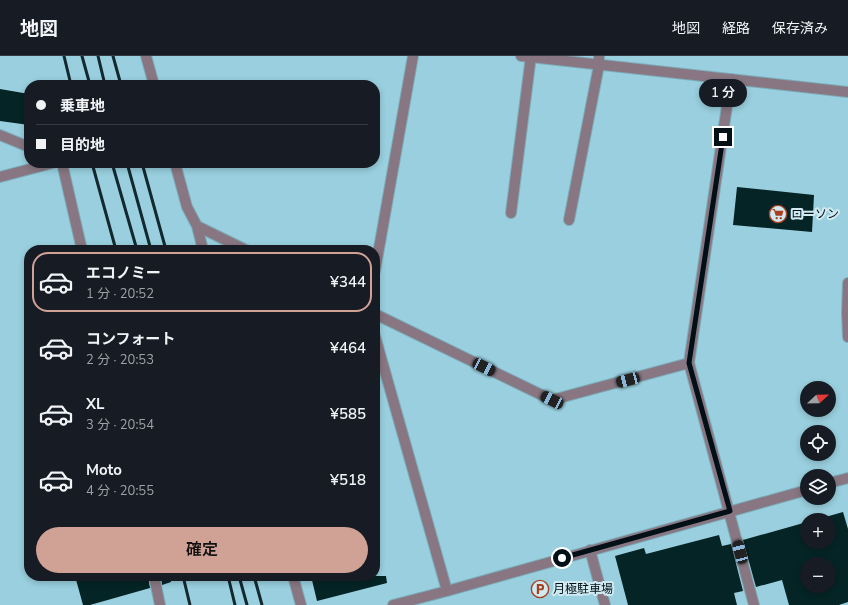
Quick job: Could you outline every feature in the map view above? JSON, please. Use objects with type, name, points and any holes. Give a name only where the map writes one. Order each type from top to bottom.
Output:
[{"type":"street","points":[[146,56],[153,80]]},
{"type":"street","points":[[380,245],[413,56]]},
{"type":"street","points":[[511,213],[527,56],[599,60],[731,79],[848,92]]},
{"type":"street","points":[[569,220],[599,60]]},
{"type":"street","points":[[731,79],[689,363],[730,511],[754,605]]},
{"type":"street","points":[[0,135],[24,145]]},
{"type":"street","points":[[0,177],[34,168]]},
{"type":"street","points":[[63,168],[81,245]]},
{"type":"street","points":[[176,168],[187,207],[197,226],[203,245]]},
{"type":"street","points":[[197,226],[236,245]]},
{"type":"street","points":[[848,283],[848,332]]},
{"type":"street","points":[[380,316],[552,400],[689,363]]},
{"type":"street","points":[[380,354],[447,591]]},
{"type":"street","points":[[836,481],[848,478]]},
{"type":"street","points":[[392,605],[800,492]]},
{"type":"street","points":[[590,550],[606,605]]},
{"type":"street","points":[[155,581],[160,605]]},
{"type":"street","points":[[294,581],[301,605]]},
{"type":"building","points":[[0,89],[24,93],[24,124],[0,121]]},
{"type":"building","points":[[737,187],[814,195],[812,232],[733,225]]},
{"type":"building","points":[[843,512],[848,529],[848,602],[839,605],[789,605],[782,580],[756,587],[743,540],[800,524],[800,549],[836,549],[836,514]]},
{"type":"building","points":[[719,535],[722,546],[731,544],[743,591],[734,593],[737,605],[628,605],[615,556],[644,548],[646,554]]},
{"type":"building","points":[[380,576],[386,576],[387,583],[317,601],[312,581],[380,581]]},
{"type":"building","points":[[76,581],[149,581],[150,588],[90,605],[83,605]]},
{"type":"building","points":[[162,581],[171,581],[171,582],[162,585]]},
{"type":"railway","points":[[64,56],[70,80]]},
{"type":"railway","points":[[82,56],[89,80]]},
{"type":"railway","points":[[98,56],[104,80]]},
{"type":"railway","points":[[113,56],[120,80]]},
{"type":"railway","points":[[93,168],[115,245]]},
{"type":"railway","points":[[113,168],[136,245]]},
{"type":"railway","points":[[128,168],[150,245]]},
{"type":"railway","points":[[143,168],[165,245]]},
{"type":"railway","points":[[184,581],[190,605]]},
{"type":"railway","points":[[229,581],[235,605]]},
{"type":"railway","points":[[240,581],[247,605]]},
{"type":"railway","points":[[255,581],[262,605]]},
{"type":"place","name":"ローソン","points":[[778,214]]},
{"type":"place","name":"月極駐車場","points":[[540,589]]},
{"type":"route","points":[[562,558],[730,511],[689,363],[723,137]]}]
